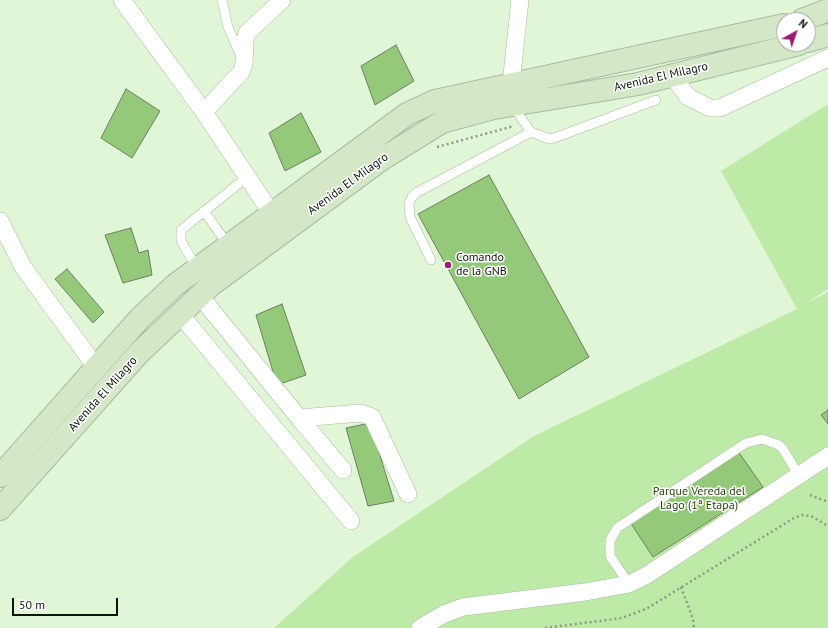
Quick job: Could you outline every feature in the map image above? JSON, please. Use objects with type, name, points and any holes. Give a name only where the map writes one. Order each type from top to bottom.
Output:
[{"type":"main road","points":[[816,15],[828,10]]},
{"type":"main road","name":"Avenida El Milagro","points":[[0,476],[140,318],[175,285],[407,114],[435,101],[776,27]]},
{"type":"main road","points":[[816,39],[828,35]]},
{"type":"main road","name":"Avenida El Milagro","points":[[0,509],[140,352],[211,285],[382,159],[442,122],[512,105],[638,84],[776,50]]},
{"type":"street","points":[[122,0],[204,112],[272,214]]},
{"type":"street","points":[[204,112],[241,72],[244,64],[245,40],[248,33],[282,0]]},
{"type":"street","points":[[512,105],[511,84],[520,0]]},
{"type":"street","points":[[672,75],[688,98],[710,108],[720,108],[828,58]]},
{"type":"street","points":[[0,221],[23,267],[96,367]]},
{"type":"street","points":[[200,296],[343,470]]},
{"type":"street","points":[[180,314],[351,521]]},
{"type":"street","points":[[299,418],[361,413],[372,417],[408,494]]},
{"type":"street","points":[[420,628],[444,614],[463,607],[585,592],[628,584],[647,575],[828,456]]},
{"type":"lane","points":[[222,0],[228,27],[244,64]]},
{"type":"lane","points":[[512,105],[531,132],[550,139],[656,100]]},
{"type":"lane","points":[[431,260],[410,217],[410,204],[412,197],[416,193],[531,132]]},
{"type":"lane","points":[[197,268],[181,241],[181,230],[247,177]]},
{"type":"lane","points":[[204,211],[228,246]]},
{"type":"lane","points":[[628,584],[610,556],[610,541],[617,528],[746,443],[762,440],[779,445],[799,476]]},
{"type":"path","points":[[810,495],[828,502]]},
{"type":"path","points":[[545,628],[622,618],[646,609],[802,514],[811,516],[828,526]]},
{"type":"path","points":[[681,587],[693,619],[694,628]]},
{"type":"green space","name":"Parque Vereda del Lago (1ª Etapa)","points":[[828,104],[828,289],[804,304],[828,292],[828,628],[274,628],[353,557],[534,436],[797,309],[721,171]]},
{"type":"building","points":[[396,45],[414,81],[375,105],[361,66]]},
{"type":"building","points":[[126,89],[160,111],[132,158],[101,138]]},
{"type":"building","points":[[301,113],[321,152],[285,171],[269,133]]},
{"type":"building","points":[[489,175],[589,357],[519,399],[418,214]]},
{"type":"building","points":[[131,228],[139,253],[148,250],[152,275],[123,283],[105,235]]},
{"type":"building","points":[[67,269],[104,312],[93,323],[55,279]]},
{"type":"building","points":[[282,304],[306,375],[277,385],[256,315]]},
{"type":"building","points":[[828,410],[828,424],[821,415]]},
{"type":"building","points":[[370,423],[394,501],[368,506],[346,428]]},
{"type":"building","points":[[735,447],[763,487],[653,557],[630,522]]},
{"type":"place","name":"Comando de la GNB","points":[[448,265]]}]
